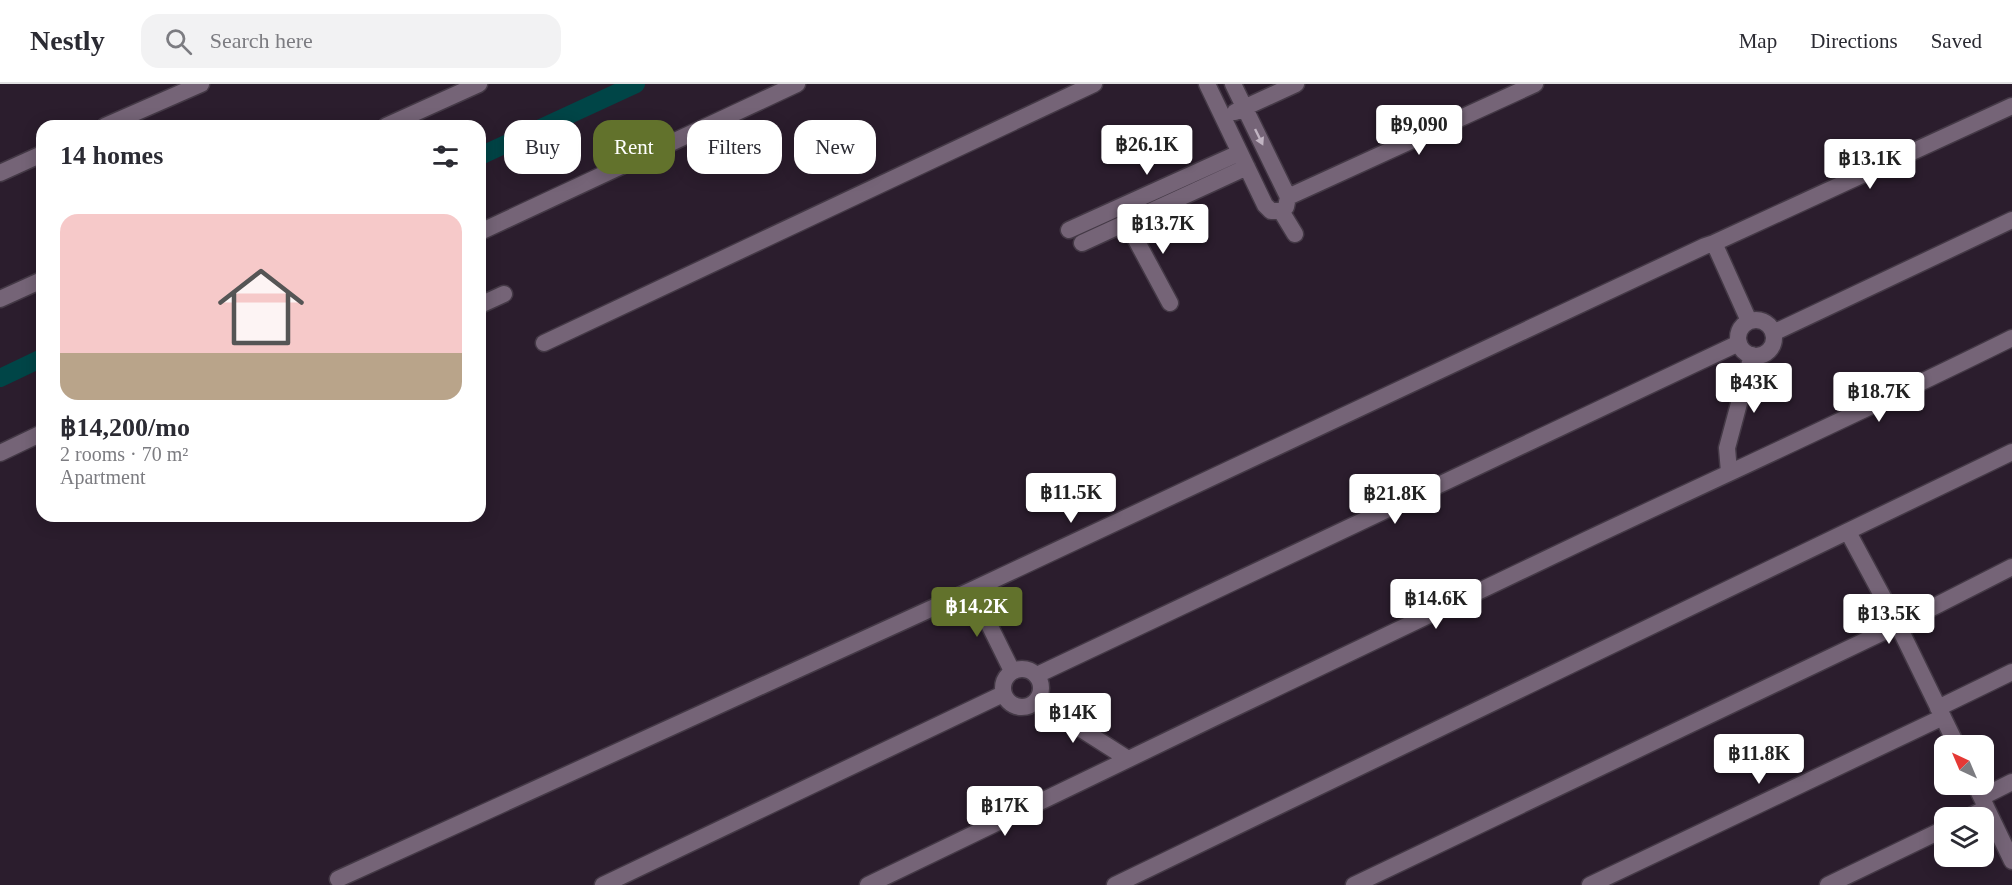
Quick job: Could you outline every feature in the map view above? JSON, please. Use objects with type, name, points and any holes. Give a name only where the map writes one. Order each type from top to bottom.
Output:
[{"type":"street","points":[[119,120],[201,84]]},
{"type":"street","points":[[399,120],[479,84]]},
{"type":"street","points":[[486,229],[797,84]]},
{"type":"street","points":[[544,343],[1094,84]]},
{"type":"street","points":[[1207,84],[1265,205],[1271,211],[1535,84]]},
{"type":"street","points":[[1233,84],[1245,108],[1295,234]]},
{"type":"street","points":[[1223,118],[1296,84]]},
{"type":"street","points":[[338,879],[972,590],[2012,106]]},
{"type":"street","points":[[0,173],[36,157]]},
{"type":"street","points":[[1082,243],[1127,223],[1243,160]]},
{"type":"street","points":[[1069,230],[1243,160]]},
{"type":"street","points":[[1773,333],[2012,220]]},
{"type":"street","points":[[1127,223],[1170,303]]},
{"type":"street","points":[[1714,243],[1749,321]]},
{"type":"street","points":[[0,299],[36,283]]},
{"type":"street","points":[[486,302],[504,294]]},
{"type":"street","points":[[1761,320],[1771,327],[1774,339],[1769,350],[1764,354],[1752,355],[1741,349],[1740,330],[1749,321],[1761,320]]},
{"type":"street","points":[[868,885],[1729,472],[1876,406],[2012,338]]},
{"type":"street","points":[[1037,675],[1739,343]]},
{"type":"street","points":[[1729,472],[1727,448],[1752,355]]},
{"type":"street","points":[[0,453],[36,437]]},
{"type":"street","points":[[1115,885],[2012,452]]},
{"type":"street","points":[[1848,532],[1898,625],[1952,735]]},
{"type":"street","points":[[1354,885],[1898,625],[2012,567]]},
{"type":"street","points":[[972,590],[1012,671]]},
{"type":"street","points":[[1025,668],[1037,675],[1042,688],[1037,700],[1031,705],[1018,707],[1006,700],[1003,694],[1004,681],[1012,671],[1025,668]]},
{"type":"street","points":[[1590,885],[1941,712],[2012,672]]},
{"type":"street","points":[[603,885],[1003,694]]},
{"type":"street","points":[[1037,700],[1128,759]]},
{"type":"street","points":[[2012,782],[1981,797],[2012,861]]},
{"type":"street","points":[[1828,885],[1934,834]]},
{"type":"waterway","points":[[486,153],[636,84]]},
{"type":"waterway","points":[[0,378],[36,361]]}]
